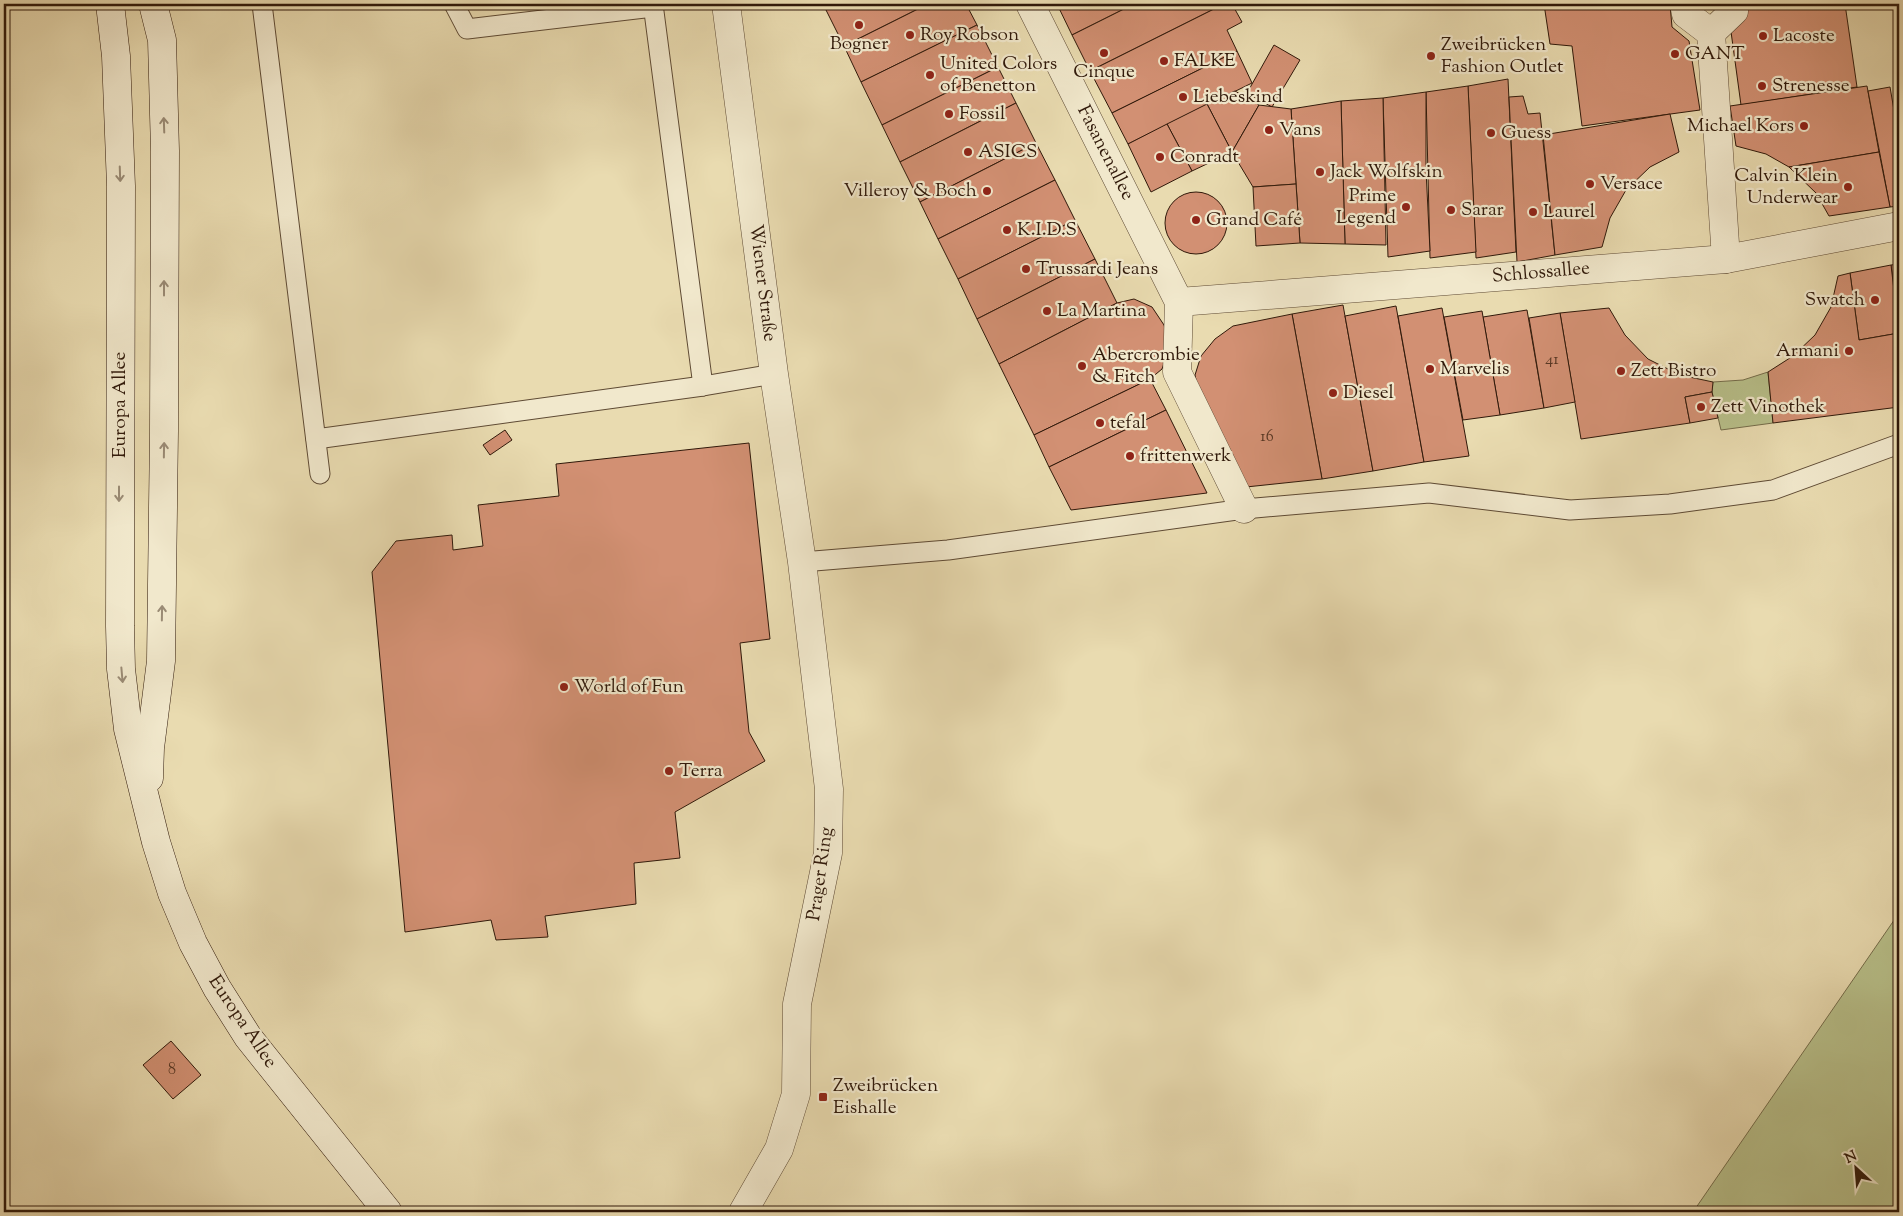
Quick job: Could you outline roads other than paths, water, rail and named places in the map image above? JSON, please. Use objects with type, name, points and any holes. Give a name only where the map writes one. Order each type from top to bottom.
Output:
[{"type":"street","name":"Europa Allee","points":[[110,4],[116,56],[121,186],[119,467],[121,669],[128,729],[156,842],[172,893],[193,943],[217,988],[254,1044],[388,1212]]},
{"type":"street","name":"Europa Allee","points":[[148,804],[150,748],[161,661],[165,162],[162,40],[153,4]]},
{"type":"street","points":[[160,4],[162,40]]},
{"type":"street","name":"Wiener Straße","points":[[726,4],[774,374],[802,562]]},
{"type":"street","name":"Fasanenallee","points":[[1030,4],[1179,302]]},
{"type":"street","points":[[1684,4],[1686,14],[1711,32]]},
{"type":"street","points":[[1711,32],[1734,10],[1733,4]]},
{"type":"street","points":[[1711,32],[1726,259]]},
{"type":"street","name":"Schlossallee","points":[[1179,302],[1726,259],[1899,226]]},
{"type":"street","points":[[1179,302],[1177,372],[1244,509]]},
{"type":"street","name":"Prager Ring","points":[[743,1212],[779,1149],[796,1094],[798,1004],[828,853],[830,789],[802,562]]},
{"type":"lane","points":[[262,4],[320,474]]},
{"type":"lane","points":[[454,4],[467,29],[653,5],[703,386]]},
{"type":"lane","points":[[316,439],[703,386],[774,374]]},
{"type":"lane","points":[[802,562],[948,550],[1244,509],[1429,493],[1570,510],[1670,504],[1773,490],[1899,444]]},
{"type":"place","name":"Bogner","points":[[859,25]]},
{"type":"place","name":"Roy Robson","points":[[910,35]]},
{"type":"place","name":"Lacoste","points":[[1763,36]]},
{"type":"place","name":"Cinque","points":[[1104,53]]},
{"type":"place","name":"GANT","points":[[1675,54]]},
{"type":"place","name":"Zweibrücken Fashion Outlet","points":[[1431,56]]},
{"type":"place","name":"FALKE","points":[[1164,61]]},
{"type":"place","name":"United Colors of Benetton","points":[[930,75]]},
{"type":"place","name":"Strenesse","points":[[1762,86]]},
{"type":"place","name":"Liebeskind","points":[[1183,97]]},
{"type":"place","name":"Fossil","points":[[949,114]]},
{"type":"place","name":"Michael Kors","points":[[1804,126]]},
{"type":"place","name":"Vans","points":[[1269,130]]},
{"type":"place","name":"Guess","points":[[1491,133]]},
{"type":"place","name":"ASICS","points":[[968,152]]},
{"type":"place","name":"Conradt","points":[[1160,157]]},
{"type":"place","name":"Jack Wolfskin","points":[[1320,172]]},
{"type":"place","name":"Versace","points":[[1590,184]]},
{"type":"place","name":"Calvin Klein Underwear","points":[[1848,187]]},
{"type":"place","name":"Villeroy & Boch","points":[[987,191]]},
{"type":"place","name":"Prime Legend","points":[[1406,207]]},
{"type":"place","name":"Sarar","points":[[1451,210]]},
{"type":"place","name":"Laurel","points":[[1533,212]]},
{"type":"place","name":"Grand Café","points":[[1196,220]]},
{"type":"place","name":"K.I.D.S","points":[[1007,230]]},
{"type":"place","name":"Trussardi Jeans","points":[[1026,269]]},
{"type":"place","name":"Swatch","points":[[1875,300]]},
{"type":"place","name":"La Martina","points":[[1047,311]]},
{"type":"place","name":"Armani","points":[[1849,351]]},
{"type":"place","name":"Abercrombie & Fitch","points":[[1082,366]]},
{"type":"place","name":"Marvelis","points":[[1430,369]]},
{"type":"place","name":"Zett Bistro","points":[[1621,371]]},
{"type":"place","name":"Diesel","points":[[1333,393]]},
{"type":"place","name":"Zett Vinothek","points":[[1701,407]]},
{"type":"place","name":"tefal","points":[[1100,423]]},
{"type":"place","name":"frittenwerk","points":[[1130,456]]},
{"type":"place","name":"World of Fun","points":[[564,687]]},
{"type":"place","name":"Terra","points":[[669,771]]},
{"type":"place","name":"Zweibrücken Eishalle","points":[[823,1097]]}]
